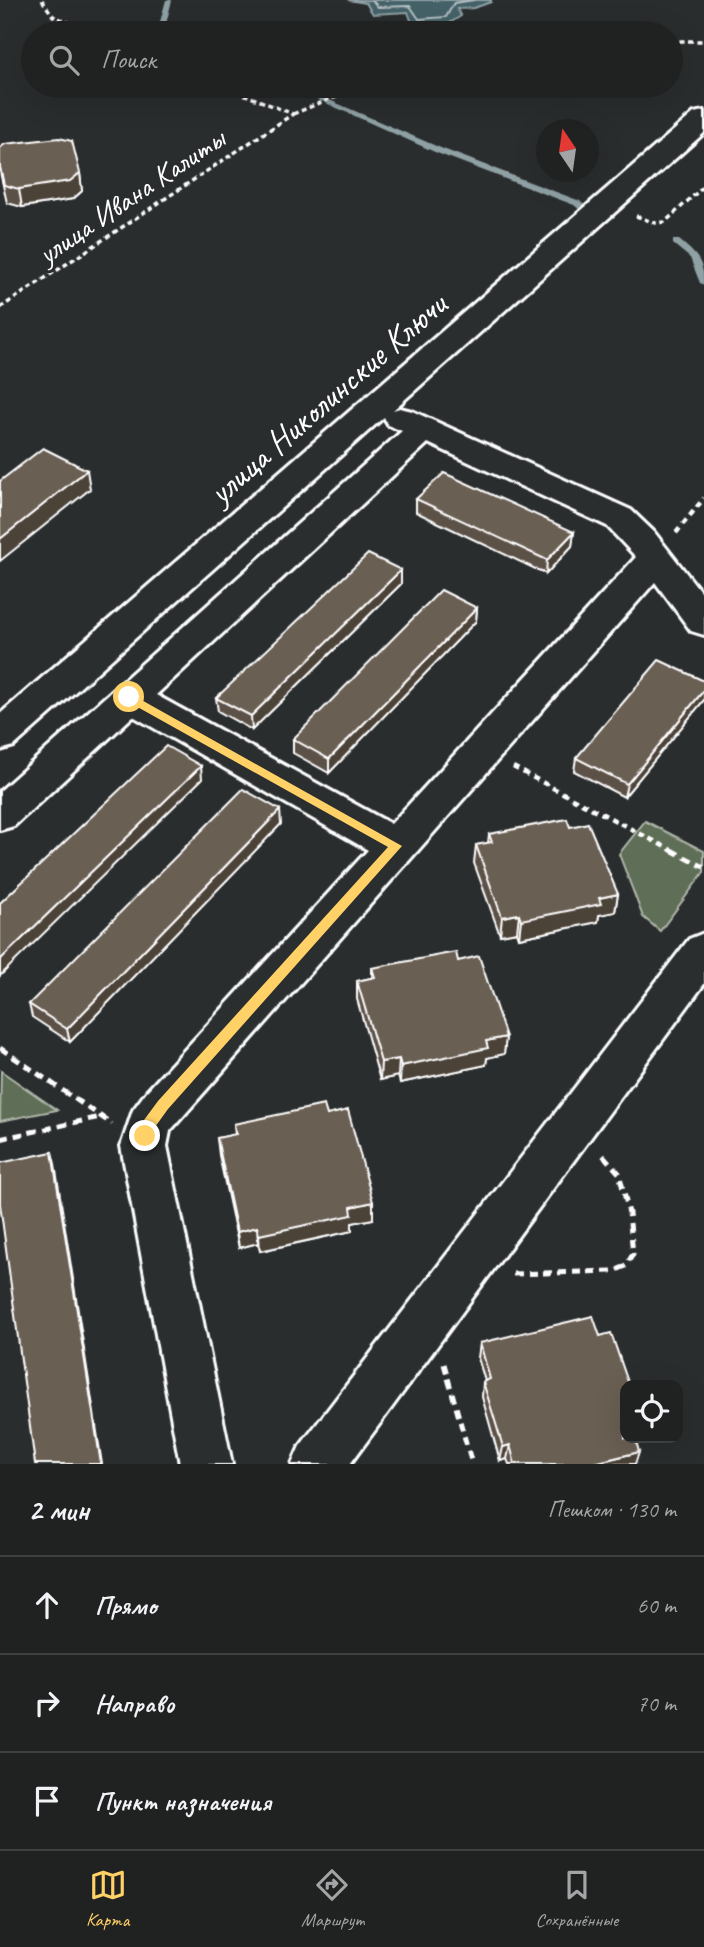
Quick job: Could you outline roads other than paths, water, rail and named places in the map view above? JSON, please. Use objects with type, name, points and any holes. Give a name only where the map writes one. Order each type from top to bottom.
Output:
[{"type":"street","name":"улица Николинские Ключи","points":[[0,736],[704,119]]},
{"type":"street","points":[[375,407],[608,511],[631,528],[704,622]]},
{"type":"street","points":[[0,815],[424,429]]},
{"type":"street","points":[[206,1464],[146,1155],[145,1136],[149,1124],[163,1105],[656,558]]},
{"type":"street","points":[[129,697],[396,846]]},
{"type":"street","points":[[318,1464],[704,951]]},
{"type":"water","points":[[348,0],[491,0],[474,8],[457,9],[461,16],[453,21],[411,21],[408,12],[373,14],[366,3]]},
{"type":"waterway","points":[[163,21],[169,0]]},
{"type":"waterway","points":[[319,98],[440,151],[577,203],[591,215]]},
{"type":"waterway","points":[[676,242],[694,257],[704,283]]}]
